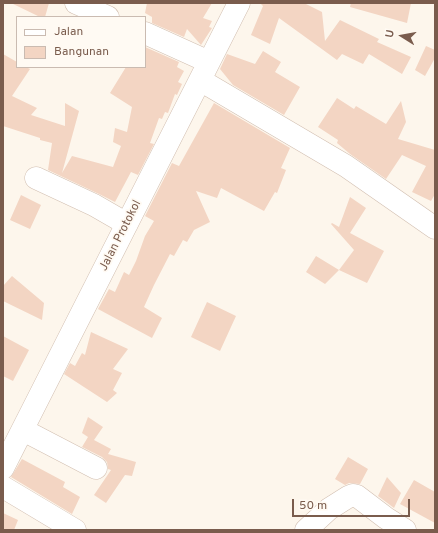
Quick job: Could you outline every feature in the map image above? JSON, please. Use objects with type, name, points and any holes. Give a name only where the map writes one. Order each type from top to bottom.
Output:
[{"type":"street","points":[[76,3],[106,16]]},
{"type":"street","name":"Jalan Protokol","points":[[3,468],[239,3]]},
{"type":"street","points":[[146,35],[205,71],[435,228]]},
{"type":"street","points":[[36,178],[94,205],[127,224]]},
{"type":"street","points":[[23,430],[96,468]]},
{"type":"street","points":[[3,487],[75,530]]},
{"type":"street","points":[[306,530],[329,509],[353,495],[357,496],[405,530]]},
{"type":"building","points":[[11,3],[49,3],[45,16],[38,16]]},
{"type":"building","points":[[147,3],[212,3],[203,18],[212,21],[209,27],[212,28],[201,45],[187,29],[184,37],[152,23],[152,17],[145,13]]},
{"type":"building","points":[[260,3],[304,3],[322,12],[325,41],[340,20],[379,39],[377,42],[411,57],[402,74],[369,54],[363,64],[342,54],[337,60],[279,18],[270,44],[251,35],[263,6]]},
{"type":"building","points":[[351,3],[411,3],[407,23],[350,7]]},
{"type":"building","points":[[426,46],[435,50],[435,58],[425,76],[415,70]]},
{"type":"building","points":[[146,47],[179,62],[177,67],[184,71],[178,82],[182,84],[177,95],[175,94],[168,113],[165,112],[162,119],[159,118],[150,143],[154,144],[138,175],[131,172],[115,202],[48,170],[52,143],[3,126],[3,54],[16,61],[16,68],[30,69],[12,96],[37,108],[31,115],[65,126],[65,103],[79,111],[62,173],[72,156],[113,167],[121,146],[113,142],[115,128],[127,132],[132,107],[110,93],[125,68],[146,68]]},
{"type":"building","points":[[263,51],[281,62],[275,72],[300,87],[284,115],[233,85],[220,69],[227,54],[255,64]]},
{"type":"building","points":[[337,98],[354,109],[356,106],[386,124],[401,101],[406,122],[398,139],[435,150],[435,194],[431,201],[412,192],[426,166],[402,155],[386,179],[350,154],[337,143],[338,140],[318,127]]},
{"type":"building","points":[[214,103],[290,148],[281,168],[286,170],[277,193],[275,192],[264,211],[221,188],[217,198],[196,191],[210,222],[194,230],[187,242],[183,240],[174,256],[170,254],[154,285],[144,307],[162,318],[152,338],[98,309],[109,289],[115,292],[124,272],[129,275],[145,236],[154,221],[145,216],[172,163],[179,166]]},
{"type":"building","points":[[21,195],[41,205],[30,229],[10,220]]},
{"type":"building","points":[[350,197],[366,208],[350,233],[384,251],[367,283],[339,270],[354,250],[331,224],[332,223],[339,227]]},
{"type":"building","points":[[316,256],[339,270],[325,284],[306,272]]},
{"type":"building","points":[[12,276],[44,303],[42,320],[3,301],[3,286]]},
{"type":"building","points":[[207,302],[236,316],[220,351],[191,337]]},
{"type":"building","points":[[91,332],[128,349],[113,369],[122,373],[113,390],[117,393],[107,402],[64,374],[70,363],[75,366],[82,353],[85,355]]},
{"type":"building","points":[[3,336],[29,350],[13,381],[3,376]]},
{"type":"building","points":[[88,417],[103,427],[94,440],[111,449],[108,454],[136,462],[132,476],[125,475],[106,503],[94,495],[111,470],[108,469],[107,462],[102,457],[82,447],[88,437],[82,433]]},
{"type":"building","points":[[348,457],[368,469],[360,484],[349,483],[345,485],[335,479]]},
{"type":"building","points":[[22,459],[65,482],[63,487],[80,497],[72,514],[11,477]]},
{"type":"building","points":[[387,477],[401,493],[394,508],[378,496]]},
{"type":"building","points":[[414,480],[435,492],[435,523],[400,504]]},
{"type":"building","points":[[3,513],[18,520],[14,530],[3,530]]}]
